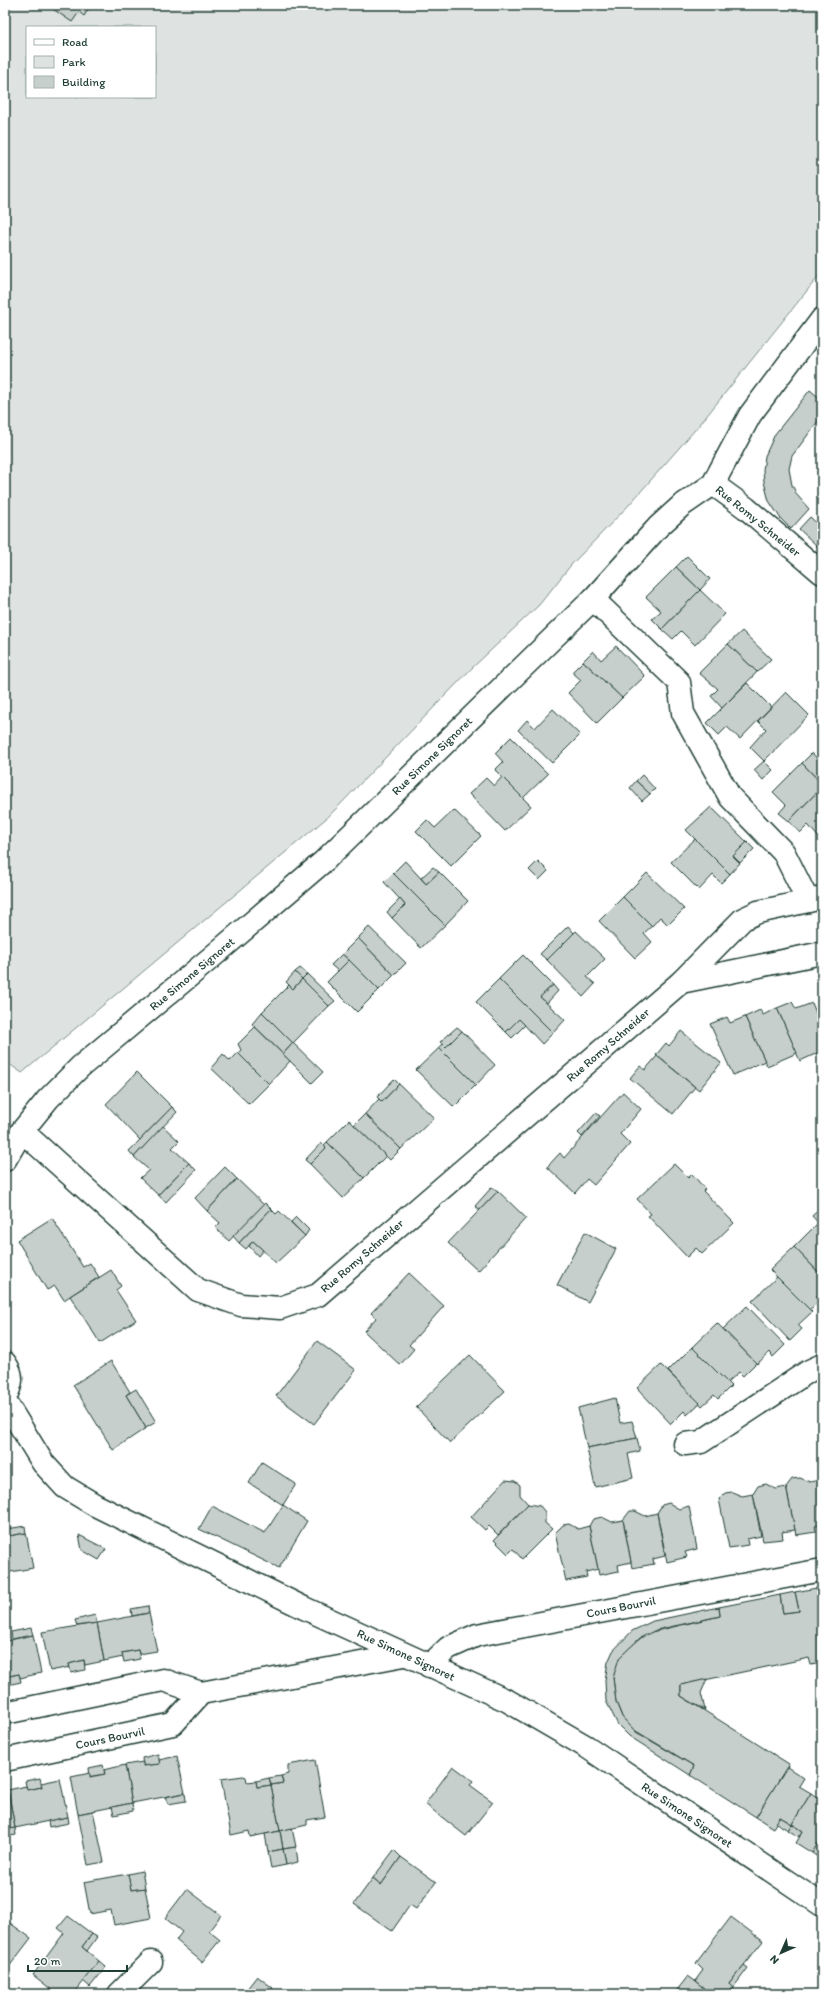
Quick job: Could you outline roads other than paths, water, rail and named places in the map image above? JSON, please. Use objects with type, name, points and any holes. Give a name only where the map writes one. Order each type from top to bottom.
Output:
[{"type":"street","name":"Rue Simone Signoret","points":[[5,1160],[22,1131],[48,1099],[80,1067],[229,943],[324,861],[593,598],[658,527],[681,506],[712,484],[750,415],[822,319]]},
{"type":"street","name":"Rue Romy Schneider","points":[[712,484],[750,511],[822,573]]},
{"type":"street","points":[[593,598],[679,682],[683,713],[730,797],[784,853],[815,899]]},
{"type":"street","name":"Rue Romy Schneider","points":[[22,1131],[198,1290],[241,1305],[280,1308],[318,1295],[681,982],[743,919],[758,912],[815,899]]},
{"type":"street","name":"Rue Romy Schneider","points":[[681,982],[822,954]]},
{"type":"street","points":[[5,1363],[11,1371],[12,1386],[5,1397]]},
{"type":"street","points":[[685,1444],[701,1442],[808,1371],[822,1365]]},
{"type":"street","name":"Rue Simone Signoret","points":[[5,1401],[43,1463],[65,1487],[95,1505],[304,1608],[404,1655],[508,1701],[587,1747],[822,1905]]},
{"type":"street","name":"Cours Bourvil","points":[[429,1666],[448,1648],[477,1635],[822,1570]]},
{"type":"street","points":[[5,1713],[163,1680],[202,1693],[404,1655]]},
{"type":"street","name":"Cours Bourvil","points":[[5,1760],[173,1724],[202,1693]]},
{"type":"street","points":[[119,1994],[151,1962]]}]
